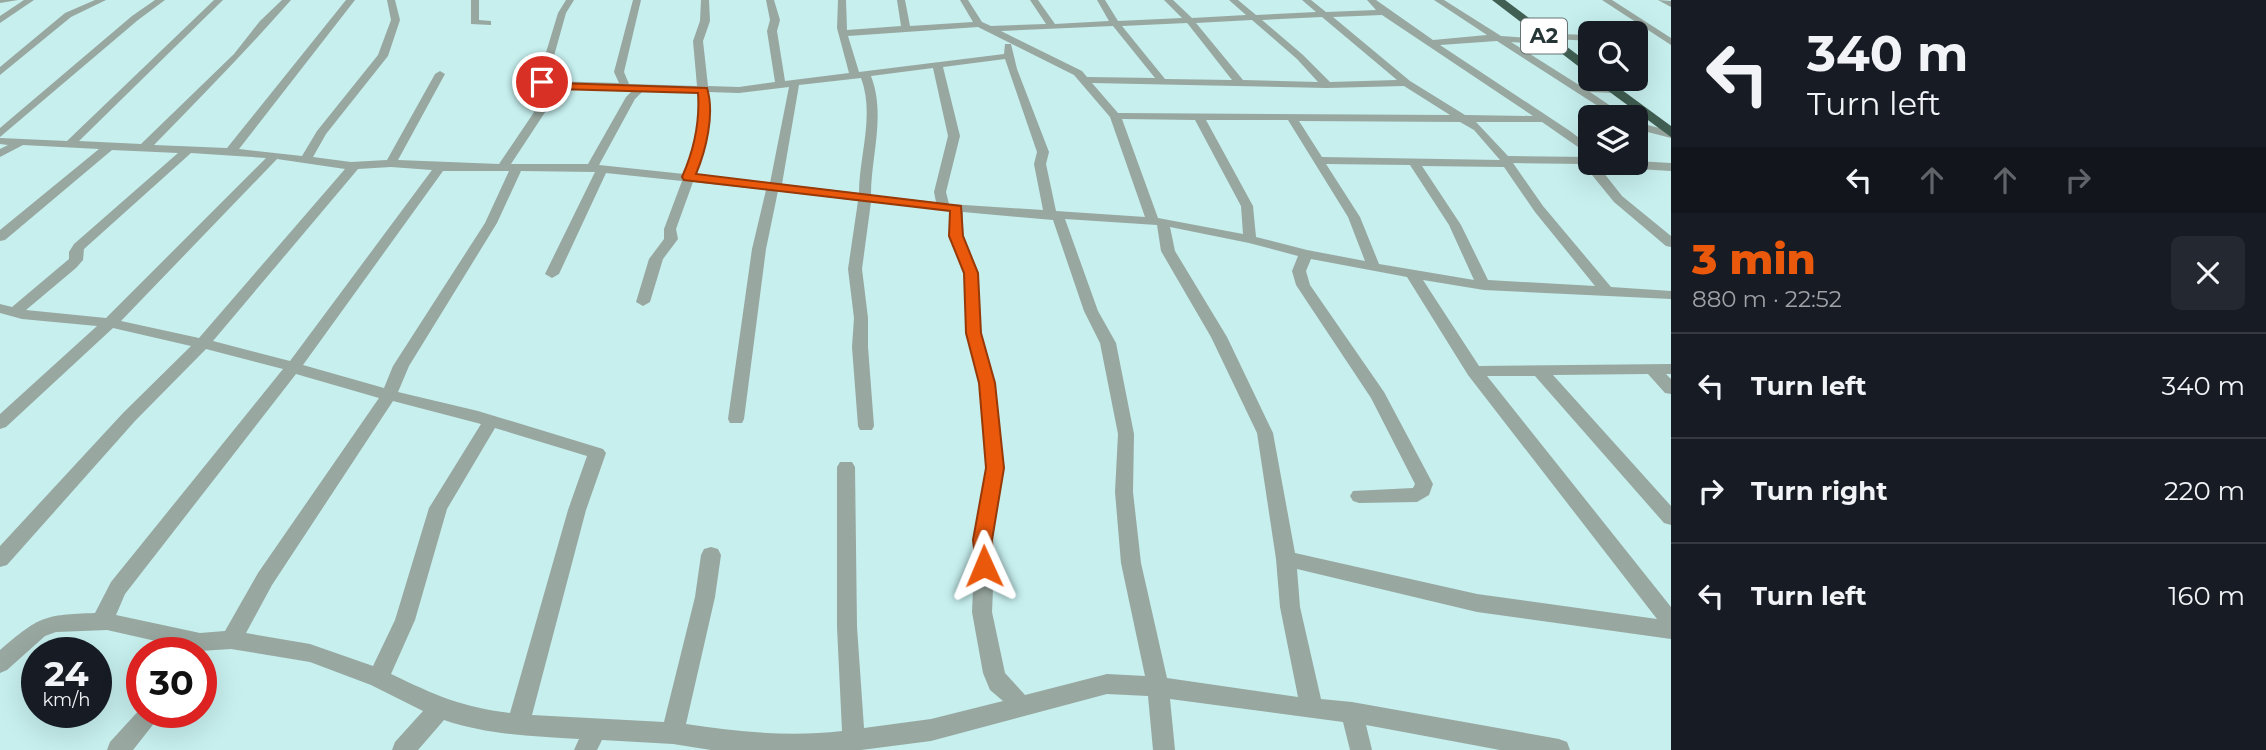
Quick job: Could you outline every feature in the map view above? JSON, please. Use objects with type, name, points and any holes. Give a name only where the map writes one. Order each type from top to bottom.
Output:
[{"type":"highway","name":"A2","points":[[1498,0],[1578,55]]},
{"type":"highway","name":"A2","points":[[1510,0],[1578,60]]},
{"type":"highway","points":[[1620,91],[1671,134]]},
{"type":"highway","points":[[1622,91],[1671,124]]},
{"type":"street","points":[[0,1],[14,0]]},
{"type":"street","points":[[0,20],[30,0]]},
{"type":"street","points":[[0,72],[76,9],[102,0]]},
{"type":"street","points":[[0,134],[113,40],[135,18],[161,0]]},
{"type":"street","points":[[71,143],[219,0]]},
{"type":"street","points":[[145,147],[237,56],[263,23],[287,0]]},
{"type":"street","points":[[230,152],[351,0]]},
{"type":"street","points":[[306,159],[321,133],[383,56],[397,17],[390,4],[391,0]]},
{"type":"street","points":[[475,0],[473,21],[488,23]]},
{"type":"street","points":[[570,0],[562,13],[542,82],[557,86],[739,90],[1008,56]]},
{"type":"street","points":[[626,88],[619,72],[637,0]]},
{"type":"street","points":[[643,302],[656,259],[670,239],[670,229],[696,158],[705,112],[698,41],[705,21],[705,0]]},
{"type":"street","points":[[770,0],[775,20],[772,30],[780,83]]},
{"type":"street","points":[[842,0],[840,13],[845,48],[871,90],[871,153],[864,172],[865,198],[855,269],[861,317],[860,347],[866,426]]},
{"type":"street","points":[[901,0],[906,29]]},
{"type":"street","points":[[964,0],[979,24]]},
{"type":"street","points":[[1034,0],[1052,26]]},
{"type":"street","points":[[1101,0],[1163,81]]},
{"type":"street","points":[[1168,0],[1191,22],[1240,83]]},
{"type":"street","points":[[1233,0],[1300,57],[1327,85]]},
{"type":"street","points":[[1306,0],[1405,83],[1478,128],[1507,162],[1539,209],[1608,293]]},
{"type":"street","points":[[1371,0],[1384,12],[1544,119],[1578,149]]},
{"type":"street","points":[[1438,0],[1603,105]]},
{"type":"street","points":[[1606,0],[1668,38]]},
{"type":"street","points":[[1662,0],[1671,4]]},
{"type":"street","points":[[1008,36],[1052,26],[1384,12]]},
{"type":"street","points":[[844,33],[979,24],[1079,73],[1115,116],[1168,251],[1219,337],[1265,433],[1286,559],[1290,607],[1312,709]]},
{"type":"street","points":[[1008,36],[1008,56],[1043,152],[1040,164],[1054,217],[1091,311],[1108,343],[1126,434],[1124,492],[1131,563],[1158,687],[1164,750]]},
{"type":"street","points":[[1648,37],[1668,38]]},
{"type":"street","points":[[1433,43],[1468,38],[1578,39]]},
{"type":"street","points":[[937,64],[954,136],[940,192],[950,208],[956,236],[971,273],[974,333],[987,383],[995,468],[982,540],[982,612],[994,673],[998,682],[1014,697],[1018,707]]},
{"type":"street","points":[[391,163],[440,74]]},
{"type":"street","points":[[1087,80],[1327,85],[1405,83]]},
{"type":"street","points":[[736,419],[759,249],[773,187],[778,182],[795,82]]},
{"type":"street","points":[[231,640],[265,579],[389,395],[401,366],[491,223],[510,167],[557,86]]},
{"type":"street","points":[[552,274],[596,169],[631,97],[640,89]]},
{"type":"street","points":[[1115,116],[1544,119]]},
{"type":"street","points":[[1198,116],[1247,206],[1251,239]]},
{"type":"street","points":[[1291,117],[1354,217],[1374,267]]},
{"type":"street","points":[[1648,128],[1671,134]]},
{"type":"street","points":[[0,141],[275,155],[354,166],[391,163],[440,167],[596,169],[688,177],[950,208],[1158,222],[1251,239],[1306,254],[1413,276],[1484,286],[1671,295]]},
{"type":"street","points":[[0,154],[22,142]]},
{"type":"street","points":[[0,237],[111,145]]},
{"type":"street","points":[[7,310],[71,265],[76,260],[79,247],[187,151]]},
{"type":"street","points":[[0,423],[110,323],[275,155]]},
{"type":"street","points":[[1320,160],[1507,162],[1578,159]]},
{"type":"street","points":[[1414,162],[1455,225],[1484,286]]},
{"type":"street","points":[[0,559],[129,417],[203,344],[354,166]]},
{"type":"street","points":[[1648,166],[1671,167]]},
{"type":"street","points":[[107,621],[105,612],[118,588],[294,366],[440,167]]},
{"type":"street","points":[[1601,175],[1618,199],[1671,243]]},
{"type":"street","points":[[1306,254],[1299,271],[1303,285],[1322,318],[1378,396],[1424,484],[1423,490],[1417,495],[1360,496]]},
{"type":"street","points":[[1413,276],[1474,370],[1671,622]]},
{"type":"street","points":[[7,310],[110,323],[203,344],[294,366],[337,381],[491,421],[592,451],[598,457],[577,510],[518,725]]},
{"type":"street","points":[[1652,369],[1671,389]]},
{"type":"street","points":[[1474,370],[1671,369]]},
{"type":"street","points":[[1539,370],[1671,518]]},
{"type":"street","points":[[378,678],[405,620],[438,508],[491,421]]},
{"type":"street","points":[[846,467],[847,628],[854,740]]},
{"type":"street","points":[[673,733],[705,597],[711,555]]},
{"type":"street","points":[[1286,559],[1477,603],[1671,630]]},
{"type":"street","points":[[0,663],[38,630],[54,623],[107,621],[162,637]]},
{"type":"street","points":[[217,643],[231,640],[310,653],[378,678],[440,708],[473,719],[518,725],[673,733],[728,746],[823,744],[931,730],[1096,686],[1158,687],[1312,709],[1352,712],[1556,750]]},
{"type":"street","points":[[403,750],[440,708]]},
{"type":"street","points":[[1352,712],[1361,750]]},
{"type":"street","points":[[118,750],[138,728]]},
{"type":"street","points":[[585,750],[596,729]]},
{"type":"route","points":[[542,82],[545,85],[557,86],[703,90],[705,112],[696,158],[688,177],[957,208],[956,236],[971,273],[974,333],[987,383],[995,468],[982,540],[984,566]]}]
